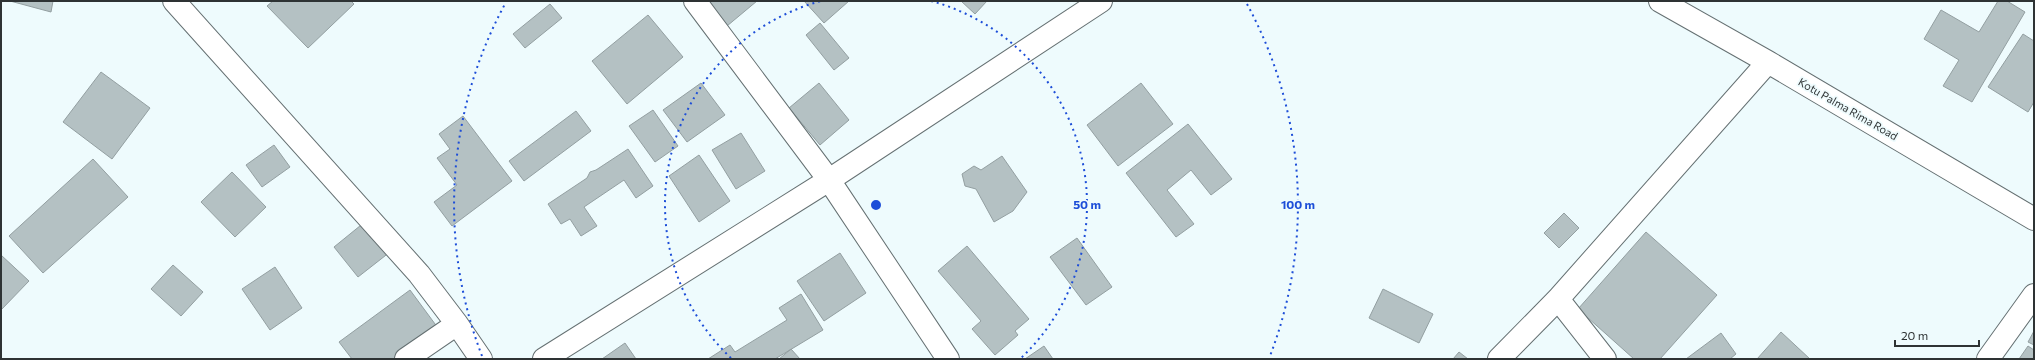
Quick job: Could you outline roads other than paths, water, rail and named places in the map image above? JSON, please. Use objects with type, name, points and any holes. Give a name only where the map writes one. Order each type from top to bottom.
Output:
[{"type":"street","points":[[696,1],[829,180],[948,359]]},
{"type":"street","points":[[544,359],[829,180],[1101,1]]},
{"type":"street","name":"Kotu Palma Rima Road","points":[[1660,1],[1686,9],[1768,62],[2034,218]]},
{"type":"street","points":[[182,4],[419,274],[457,324],[481,359]]},
{"type":"street","points":[[1499,359],[1558,299],[1768,62]]},
{"type":"street","points":[[1988,359],[2034,295]]},
{"type":"street","points":[[1558,299],[1605,359]]},
{"type":"street","points":[[406,359],[457,324]]}]
